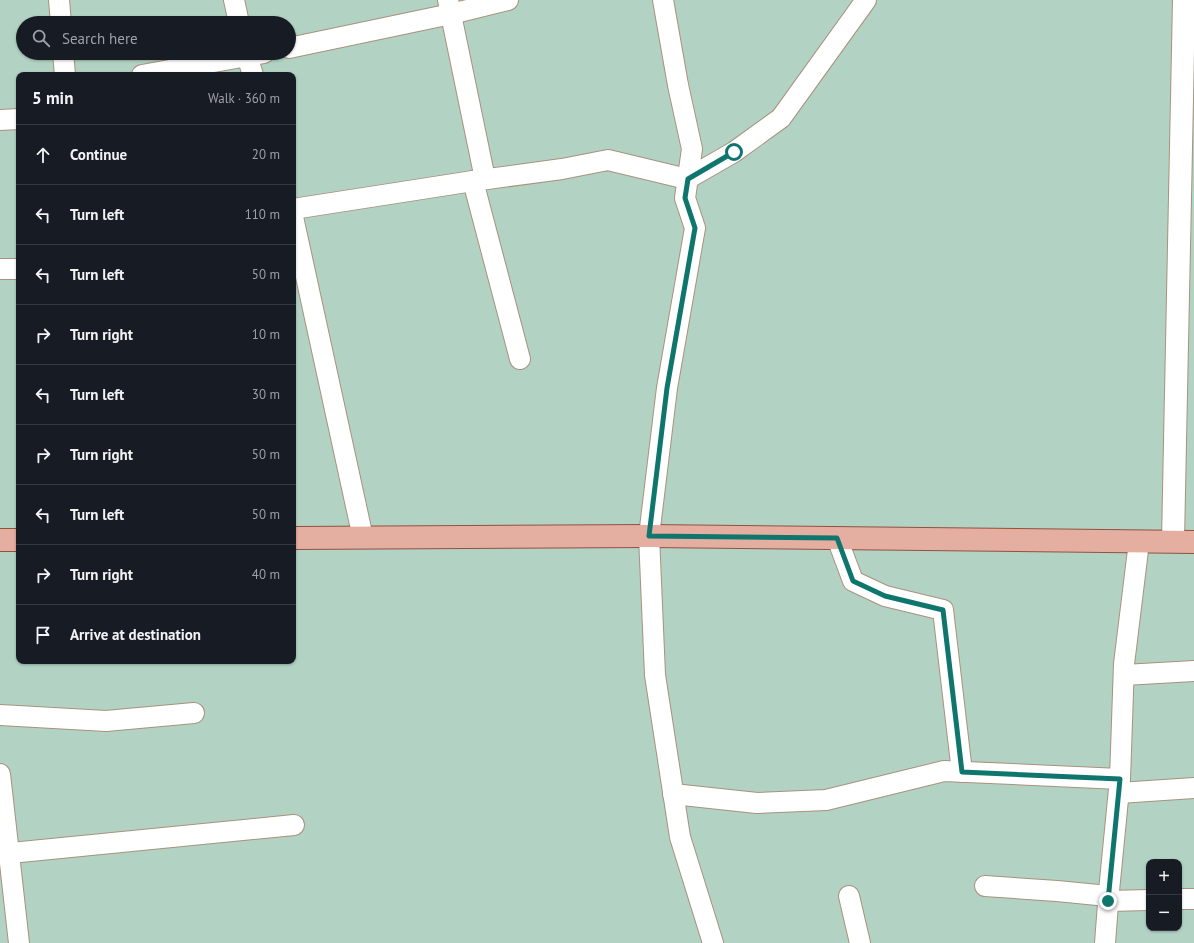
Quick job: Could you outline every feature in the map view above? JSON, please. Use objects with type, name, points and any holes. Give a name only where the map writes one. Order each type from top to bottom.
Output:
[{"type":"main road","points":[[296,538],[649,536],[1194,542]]},
{"type":"main road","points":[[0,540],[16,540]]},
{"type":"street","points":[[59,0],[60,16]]},
{"type":"street","points":[[234,0],[237,16]]},
{"type":"street","points":[[296,46],[449,7],[508,0]]},
{"type":"street","points":[[663,0],[678,85],[692,149],[685,198],[695,228],[667,388],[649,536],[655,675],[680,837],[713,943]]},
{"type":"street","points":[[296,209],[479,180],[562,169],[608,160],[688,179],[734,152],[780,118],[866,0]]},
{"type":"street","points":[[1172,541],[1184,0]]},
{"type":"street","points":[[449,7],[479,180],[520,359]]},
{"type":"street","points":[[64,60],[65,72]]},
{"type":"street","points":[[163,72],[246,60]]},
{"type":"street","points":[[0,120],[16,119]]},
{"type":"street","points":[[296,231],[363,538]]},
{"type":"street","points":[[0,269],[16,269]]},
{"type":"street","points":[[837,538],[853,581],[885,596],[943,610],[962,772]]},
{"type":"street","points":[[1105,943],[1108,898],[1120,786],[1124,664],[1139,542]]},
{"type":"street","points":[[1124,676],[1194,671]]},
{"type":"street","points":[[0,715],[106,721],[194,712]]},
{"type":"street","points":[[673,794],[758,803],[826,800],[944,771],[1120,786],[1194,788]]},
{"type":"street","points":[[0,774],[4,854],[19,943]]},
{"type":"street","points":[[4,854],[294,825]]},
{"type":"street","points":[[985,886],[1057,891],[1108,898],[1146,900]]},
{"type":"street","points":[[849,896],[860,943]]},
{"type":"street","points":[[1182,899],[1194,899]]},
{"type":"green space","points":[[0,0],[1194,0],[1194,943],[0,943]]},
{"type":"route","points":[[734,152],[688,179],[685,198],[695,228],[667,388],[649,536],[837,538],[853,581],[885,596],[943,610],[962,772],[1120,779],[1108,901]]}]
